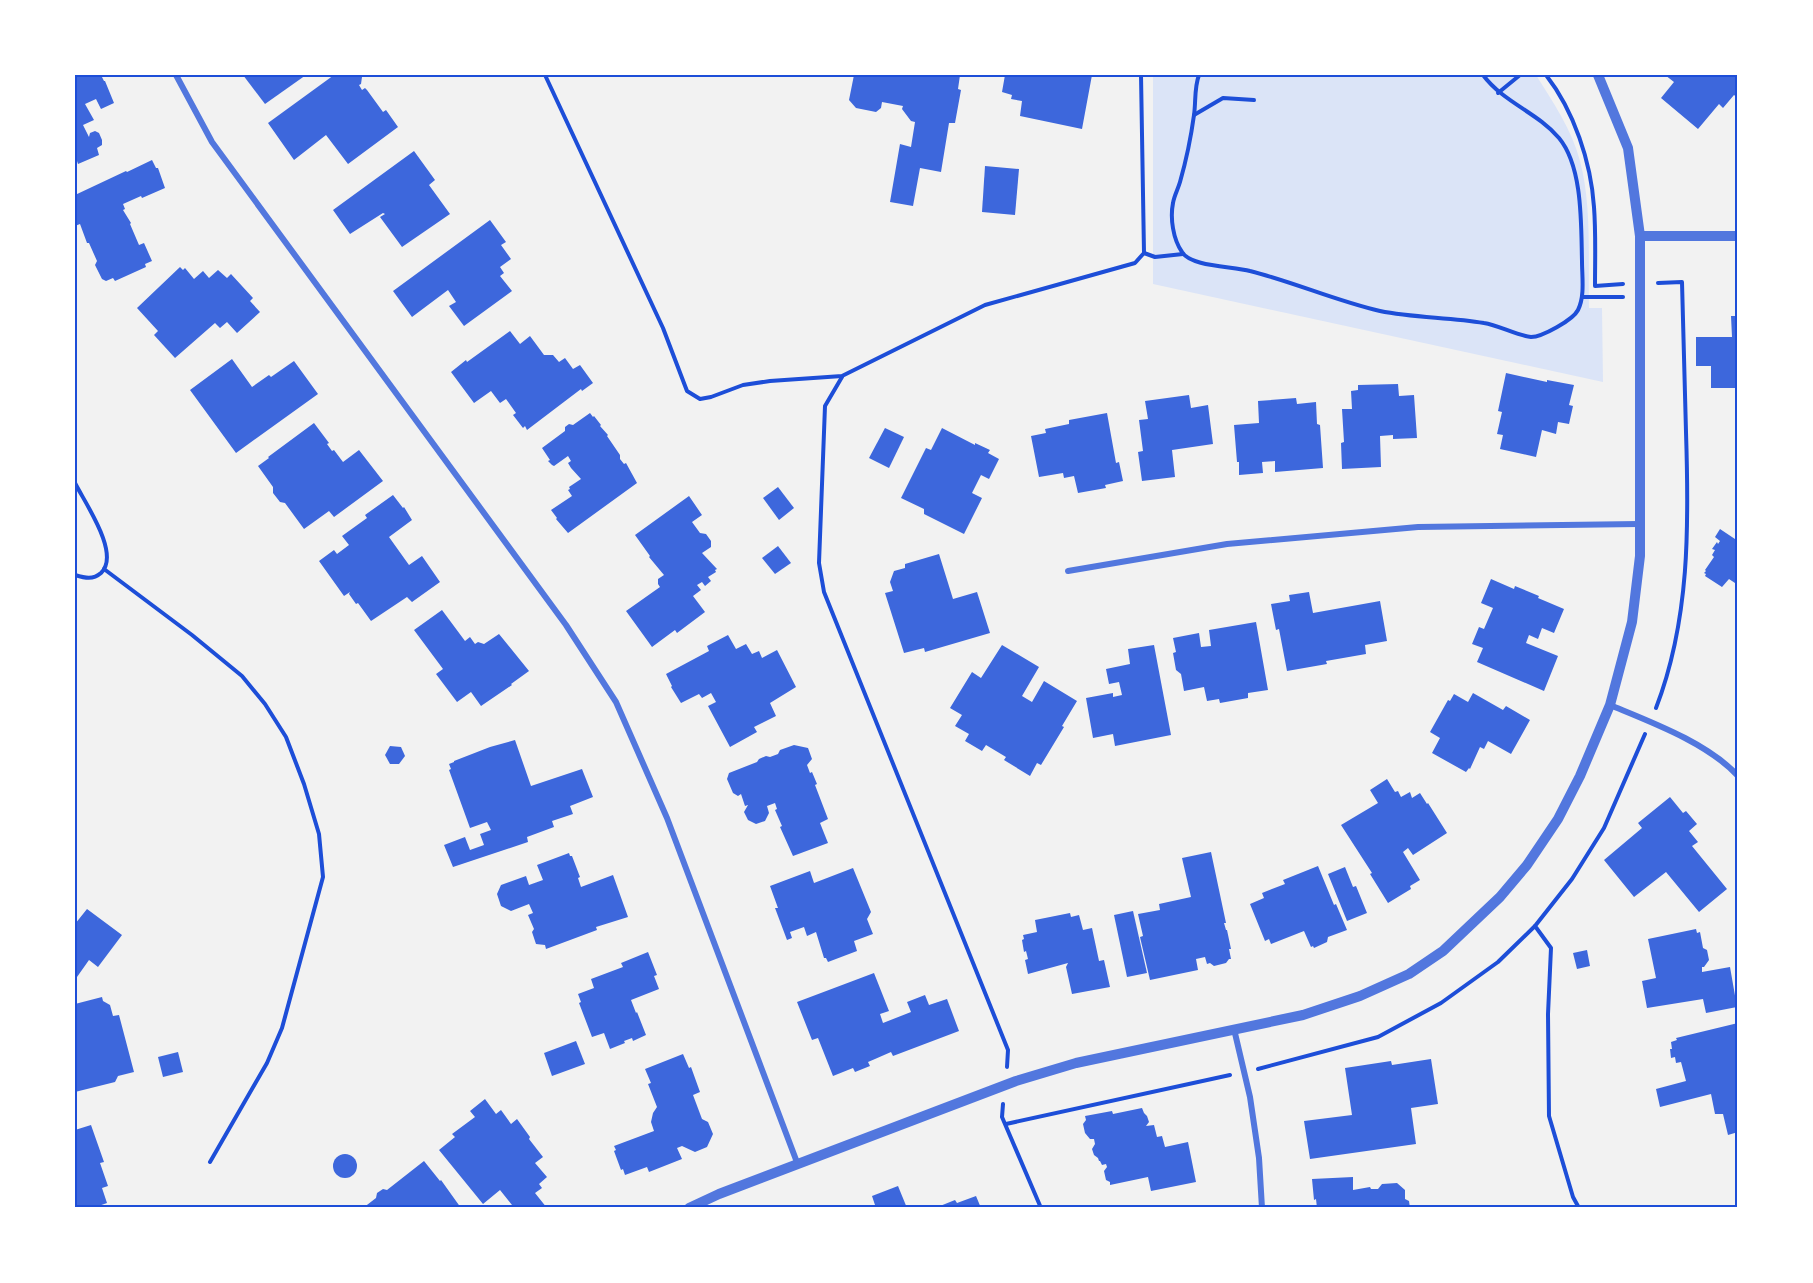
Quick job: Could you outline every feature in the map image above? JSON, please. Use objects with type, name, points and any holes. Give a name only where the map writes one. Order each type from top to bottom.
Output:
[{"type":"street","points":[[176,75],[213,142],[566,625],[616,702],[667,818],[798,1165]]},
{"type":"street","points":[[690,1208],[719,1194],[1016,1081],[1076,1063],[1303,1015],[1360,996],[1409,974],[1443,951],[1500,897],[1527,865],[1558,819],[1580,776],[1610,705],[1632,622],[1640,556],[1640,236],[1628,148],[1598,75]]},
{"type":"street","points":[[1640,236],[1738,236]]},
{"type":"street","points":[[1068,572],[1227,544],[1418,527],[1639,524]]},
{"type":"street","points":[[1610,705],[1695,744],[1738,776]]},
{"type":"street","points":[[1234,1029],[1250,1097],[1259,1158],[1263,1208]]},
{"type":"path","points":[[545,75],[663,328],[687,391],[700,399],[743,385],[842,376],[985,305],[1135,263],[1144,253],[1141,75]]},
{"type":"path","points":[[1199,75],[1195,83],[1194,115],[1173,203],[1172,220],[1176,239],[1183,254],[1196,262],[1245,269],[1273,276],[1381,311],[1486,323],[1533,337],[1545,333],[1577,313],[1582,297],[1581,206],[1566,148],[1545,123],[1498,93],[1483,75]]},
{"type":"path","points":[[1498,93],[1520,75]]},
{"type":"path","points":[[1546,75],[1557,89],[1576,132],[1589,171],[1594,207],[1595,286],[1606,285]]},
{"type":"path","points":[[1194,115],[1222,99],[1254,100]]},
{"type":"path","points":[[1144,253],[1155,257],[1183,254]]},
{"type":"path","points":[[1660,696],[1678,626],[1686,561],[1688,507],[1682,282],[1665,282]]},
{"type":"path","points":[[1582,297],[1639,296]]},
{"type":"path","points":[[842,376],[825,406],[819,563],[824,592],[1008,1050]]},
{"type":"path","points":[[75,483],[105,542],[108,559],[104,569],[96,578],[86,579],[75,575]]},
{"type":"path","points":[[104,569],[242,676],[265,704],[285,737],[304,784],[319,834],[322,877],[282,1028],[267,1063],[210,1162]]},
{"type":"path","points":[[1266,1067],[1378,1037],[1441,1004],[1498,962],[1535,926],[1572,879],[1605,828],[1640,746]]},
{"type":"path","points":[[1535,926],[1551,948],[1548,1014],[1549,1116],[1573,1197],[1579,1208]]},
{"type":"path","points":[[1006,1124],[1214,1078]]},
{"type":"path","points":[[1002,1117],[1041,1208]]},
{"type":"shaded area","points":[[1153,75],[1536,75],[1567,127],[1577,150],[1584,178],[1589,234],[1589,308],[1602,308],[1603,382],[1153,284]]},
{"type":"building","points":[[81,75],[101,75],[114,103],[101,109],[96,99],[85,104],[94,120],[83,125],[89,137],[90,133],[95,131],[99,133],[102,145],[97,148],[99,155],[78,164],[77,161],[75,162],[75,78]]},
{"type":"building","points":[[243,75],[306,75],[265,104]]},
{"type":"building","points":[[334,75],[361,75],[359,85],[362,90],[365,88],[367,90],[383,112],[386,110],[398,127],[348,164],[326,135],[294,160],[268,123]]},
{"type":"building","points":[[854,75],[960,75],[958,89],[961,90],[955,123],[949,123],[941,172],[920,168],[913,206],[890,202],[900,144],[911,147],[915,122],[911,121],[902,109],[903,106],[882,102],[881,108],[876,112],[856,108],[849,100]]},
{"type":"building","points":[[1005,75],[1092,75],[1082,129],[1020,116],[1022,101],[1011,99],[1012,95],[1002,92]]},
{"type":"building","points":[[1665,75],[1738,75],[1738,98],[1734,95],[1723,108],[1719,104],[1698,129],[1661,98],[1674,82]]},
{"type":"building","points":[[414,151],[435,180],[429,185],[450,214],[402,247],[380,217],[385,214],[383,213],[350,234],[333,210]]},
{"type":"building","points":[[152,160],[158,168],[165,188],[123,204],[125,209],[123,210],[131,223],[139,245],[144,243],[152,261],[145,264],[146,267],[115,281],[113,278],[106,281],[102,279],[95,265],[97,261],[80,224],[75,226],[75,195]]},
{"type":"building","points":[[985,166],[1019,169],[1015,215],[982,212]]},
{"type":"building","points":[[490,220],[506,242],[501,245],[511,259],[500,267],[504,273],[500,276],[512,291],[464,326],[449,306],[456,302],[448,290],[412,317],[393,291]]},
{"type":"building","points":[[180,267],[183,270],[185,268],[194,279],[203,271],[209,278],[218,270],[227,278],[231,274],[253,298],[250,301],[260,312],[237,333],[227,322],[220,328],[215,323],[175,358],[154,335],[158,331],[137,308]]},
{"type":"building","points":[[1731,316],[1738,316],[1738,388],[1711,388],[1711,366],[1696,366],[1696,337],[1732,337]]},
{"type":"building","points":[[510,331],[520,344],[530,336],[544,355],[553,355],[559,362],[565,358],[573,369],[580,365],[593,383],[582,391],[581,389],[527,430],[513,415],[516,413],[506,399],[500,403],[491,391],[474,403],[451,372]]},
{"type":"building","points":[[232,359],[252,387],[294,361],[318,394],[236,453],[190,390]]},
{"type":"building","points":[[1506,373],[1574,385],[1569,405],[1573,406],[1569,424],[1558,422],[1556,434],[1542,430],[1536,457],[1500,449],[1503,435],[1497,434],[1502,412],[1498,411]]},
{"type":"building","points":[[1398,384],[1399,396],[1414,395],[1417,438],[1393,439],[1393,435],[1380,436],[1381,467],[1342,469],[1341,443],[1344,442],[1342,409],[1352,409],[1351,391],[1358,390],[1358,385]]},
{"type":"building","points":[[1189,395],[1191,408],[1208,405],[1213,444],[1172,450],[1175,477],[1142,481],[1138,452],[1143,451],[1139,420],[1148,419],[1145,401]]},
{"type":"building","points":[[1296,398],[1297,404],[1316,402],[1323,468],[1275,472],[1275,461],[1262,462],[1263,473],[1239,475],[1234,425],[1259,423],[1258,401]]},
{"type":"building","points":[[590,413],[608,435],[620,459],[624,464],[626,463],[637,483],[568,533],[551,510],[572,496],[568,490],[569,487],[581,479],[568,463],[571,461],[568,456],[554,466],[548,461],[550,460],[542,448],[565,431],[565,427],[569,424],[573,425]]},
{"type":"building","points":[[1107,413],[1116,463],[1119,462],[1123,481],[1105,485],[1106,488],[1078,493],[1074,476],[1064,478],[1063,473],[1039,477],[1031,436],[1046,433],[1045,429],[1069,424],[1069,420]]},
{"type":"building","points":[[314,423],[329,443],[327,444],[332,451],[334,450],[343,462],[359,450],[383,481],[334,517],[329,511],[304,529],[285,503],[280,502],[273,493],[273,487],[258,466]]},
{"type":"building","points":[[885,428],[904,437],[889,468],[869,458]]},
{"type":"building","points":[[942,428],[990,450],[988,453],[999,459],[989,479],[981,475],[972,493],[982,498],[964,534],[924,514],[924,509],[901,498],[926,448],[931,450]]},
{"type":"building","points":[[778,487],[794,508],[779,520],[763,498]]},
{"type":"building","points":[[393,495],[412,520],[389,537],[409,565],[422,556],[440,582],[412,602],[407,597],[371,621],[358,603],[356,604],[350,592],[344,596],[319,561],[334,550],[337,554],[349,545],[342,536],[367,518],[365,515]]},
{"type":"building","points":[[689,496],[702,515],[692,522],[700,533],[706,534],[711,541],[711,547],[702,553],[717,569],[708,577],[711,581],[705,586],[702,582],[697,585],[701,590],[693,596],[705,612],[677,633],[675,630],[652,647],[626,611],[660,587],[658,579],[664,575],[635,535]]},
{"type":"building","points":[[1720,529],[1738,541],[1738,585],[1729,579],[1722,587],[1704,573],[1714,557],[1712,555],[1715,550],[1712,549],[1720,541],[1715,537]]},
{"type":"building","points":[[778,546],[791,563],[775,574],[762,558]]},
{"type":"building","points":[[939,554],[953,599],[977,592],[990,633],[925,652],[924,648],[904,653],[885,593],[893,591],[890,582],[894,571],[905,568],[905,564]]},
{"type":"building","points":[[1491,579],[1514,589],[1515,586],[1564,609],[1554,633],[1542,628],[1538,639],[1529,635],[1526,643],[1558,656],[1544,691],[1477,662],[1483,648],[1472,644],[1479,627],[1484,629],[1493,608],[1481,603]]},
{"type":"building","points":[[1309,592],[1313,613],[1380,601],[1387,641],[1365,645],[1366,654],[1287,671],[1279,629],[1276,630],[1271,604],[1290,601],[1289,595]]},
{"type":"building","points":[[442,610],[465,641],[470,637],[475,644],[478,642],[484,644],[499,634],[529,671],[481,706],[471,692],[457,702],[436,674],[443,669],[414,630]]},
{"type":"building","points":[[1256,622],[1268,690],[1248,693],[1248,698],[1220,703],[1219,699],[1207,701],[1204,687],[1184,691],[1181,674],[1176,670],[1173,638],[1199,633],[1201,647],[1211,646],[1209,630]]},
{"type":"building","points":[[728,635],[736,649],[746,644],[752,654],[759,651],[762,658],[777,650],[796,687],[770,703],[776,716],[754,727],[757,732],[730,747],[708,706],[716,702],[711,693],[702,698],[699,694],[681,703],[666,674],[709,651],[707,646]]},
{"type":"building","points":[[1002,645],[1039,667],[1022,696],[1032,702],[1044,681],[1077,701],[1041,765],[1037,763],[1030,776],[1004,760],[1006,757],[986,745],[982,751],[965,741],[969,734],[955,726],[962,715],[950,708],[972,672],[981,678]]},
{"type":"building","points":[[1154,645],[1171,735],[1115,746],[1113,734],[1093,738],[1086,698],[1113,693],[1113,697],[1122,695],[1119,682],[1109,684],[1106,669],[1130,664],[1128,649]]},
{"type":"building","points":[[1473,693],[1503,710],[1506,706],[1530,720],[1511,754],[1488,741],[1484,749],[1480,747],[1470,769],[1466,772],[1432,753],[1440,738],[1430,732],[1448,700],[1450,701],[1454,694],[1468,702]]},
{"type":"building","points":[[515,740],[531,786],[582,769],[593,797],[570,806],[573,814],[552,821],[554,827],[527,837],[528,842],[453,867],[444,845],[465,837],[470,850],[484,845],[480,834],[491,830],[487,822],[470,828],[449,770],[451,769],[449,764],[490,747]]},
{"type":"building","points":[[794,745],[808,748],[812,759],[807,765],[817,784],[815,785],[828,819],[820,823],[828,843],[793,856],[780,827],[782,826],[775,810],[777,809],[775,803],[767,806],[769,813],[765,821],[756,824],[748,820],[744,812],[748,805],[745,806],[741,794],[738,796],[733,793],[727,779],[729,773],[766,756],[778,754],[780,750]]},
{"type":"building","points":[[390,746],[401,747],[405,756],[399,764],[390,764],[385,755]]},
{"type":"building","points":[[1387,779],[1401,797],[1410,792],[1412,798],[1420,793],[1447,833],[1413,855],[1408,848],[1403,852],[1420,880],[1410,886],[1411,889],[1388,903],[1341,825],[1378,803],[1370,790]]},
{"type":"building","points":[[1670,797],[1683,813],[1686,811],[1697,824],[1689,831],[1698,842],[1692,846],[1727,889],[1699,912],[1666,872],[1634,897],[1604,860],[1642,828],[1638,823]]},
{"type":"building","points":[[1211,852],[1231,949],[1229,949],[1231,959],[1214,966],[1207,964],[1205,957],[1196,959],[1198,970],[1150,980],[1140,937],[1143,936],[1138,914],[1160,910],[1159,904],[1191,897],[1182,858]]},
{"type":"building","points":[[569,853],[580,877],[578,878],[581,887],[613,875],[628,917],[596,927],[597,930],[546,949],[545,945],[536,944],[532,932],[534,929],[528,915],[533,913],[529,904],[511,911],[501,906],[497,894],[501,885],[526,876],[529,885],[543,880],[537,865]]},
{"type":"building","points":[[1318,866],[1347,930],[1328,937],[1327,942],[1314,948],[1311,947],[1304,931],[1271,944],[1269,939],[1265,941],[1250,904],[1264,898],[1262,893],[1285,884],[1283,880]]},
{"type":"building","points":[[1345,867],[1367,913],[1347,921],[1328,874]]},
{"type":"building","points":[[853,868],[871,912],[867,919],[873,934],[854,941],[857,951],[828,962],[824,958],[816,932],[807,936],[804,927],[790,932],[792,938],[787,940],[775,908],[778,908],[770,886],[810,871],[814,883]]},
{"type":"building","points":[[87,909],[122,935],[98,967],[89,960],[77,977],[75,975],[75,924]]},
{"type":"building","points":[[1133,911],[1147,973],[1127,977],[1114,915]]},
{"type":"building","points":[[1070,913],[1071,917],[1079,915],[1083,930],[1092,928],[1099,961],[1104,960],[1110,987],[1072,994],[1066,967],[1068,963],[1028,974],[1025,960],[1028,959],[1026,951],[1024,952],[1023,935],[1037,932],[1035,920]]},
{"type":"building","points":[[1696,929],[1697,933],[1700,932],[1703,948],[1707,950],[1709,960],[1702,967],[1702,972],[1730,967],[1737,1007],[1706,1013],[1703,999],[1647,1008],[1642,981],[1656,978],[1648,939]]},
{"type":"building","points":[[1587,950],[1590,966],[1577,969],[1573,953]]},
{"type":"building","points":[[648,952],[657,975],[654,976],[659,989],[631,1000],[646,1035],[633,1041],[632,1038],[624,1041],[625,1043],[610,1049],[604,1033],[592,1037],[579,1003],[581,1002],[578,994],[594,988],[591,979],[623,967],[621,963]]},
{"type":"building","points":[[874,973],[889,1011],[880,1014],[883,1023],[911,1012],[907,1002],[925,995],[929,1005],[947,999],[959,1031],[893,1056],[891,1052],[868,1062],[870,1066],[855,1072],[853,1068],[833,1076],[818,1038],[812,1040],[797,1002]]},
{"type":"building","points":[[102,997],[103,1001],[110,1005],[113,1016],[119,1015],[134,1072],[118,1076],[115,1082],[75,1092],[75,1004]]},
{"type":"building","points":[[1738,1023],[1738,1132],[1728,1135],[1723,1114],[1715,1114],[1711,1094],[1660,1107],[1656,1089],[1686,1081],[1681,1062],[1676,1063],[1675,1057],[1671,1058],[1671,1042],[1677,1040],[1676,1038]]},
{"type":"building","points":[[576,1041],[585,1064],[552,1076],[544,1053]]},
{"type":"building","points":[[178,1052],[183,1072],[163,1077],[158,1057]]},
{"type":"building","points":[[683,1054],[689,1068],[691,1067],[700,1092],[693,1095],[702,1119],[708,1122],[713,1134],[707,1147],[695,1152],[682,1146],[677,1148],[682,1159],[649,1172],[647,1167],[625,1175],[623,1169],[621,1170],[614,1146],[654,1131],[651,1122],[657,1107],[645,1069]]},
{"type":"building","points":[[1431,1059],[1438,1104],[1411,1108],[1416,1144],[1310,1159],[1304,1121],[1352,1115],[1345,1068],[1391,1061],[1392,1065]]},
{"type":"building","points":[[485,1099],[496,1114],[501,1110],[511,1124],[517,1119],[543,1157],[535,1163],[547,1177],[539,1184],[542,1188],[535,1193],[547,1208],[512,1208],[500,1190],[483,1204],[439,1150],[455,1137],[452,1134],[475,1117],[470,1111]]},
{"type":"building","points":[[1142,1108],[1149,1122],[1146,1126],[1154,1125],[1157,1137],[1162,1136],[1165,1147],[1188,1142],[1196,1182],[1151,1191],[1148,1177],[1110,1185],[1110,1182],[1106,1180],[1104,1171],[1106,1164],[1102,1165],[1094,1155],[1092,1149],[1095,1144],[1094,1139],[1090,1139],[1085,1133],[1083,1124],[1086,1120],[1085,1116],[1112,1111],[1113,1114]]},
{"type":"building","points":[[91,1125],[104,1162],[100,1163],[108,1186],[102,1188],[107,1203],[93,1208],[75,1208],[75,1130]]},
{"type":"building","points":[[345,1154],[353,1158],[357,1166],[353,1174],[345,1178],[337,1174],[333,1166],[337,1158]]},
{"type":"building","points":[[424,1161],[461,1208],[363,1208],[376,1198],[377,1193],[383,1189],[387,1190]]},
{"type":"building","points":[[1353,1177],[1353,1190],[1370,1187],[1378,1189],[1382,1184],[1397,1183],[1405,1190],[1405,1199],[1409,1201],[1410,1208],[1317,1208],[1312,1179]]},
{"type":"building","points":[[898,1186],[907,1208],[876,1208],[872,1196]]},
{"type":"building","points":[[976,1196],[981,1208],[935,1208],[955,1200],[957,1203]]}]
